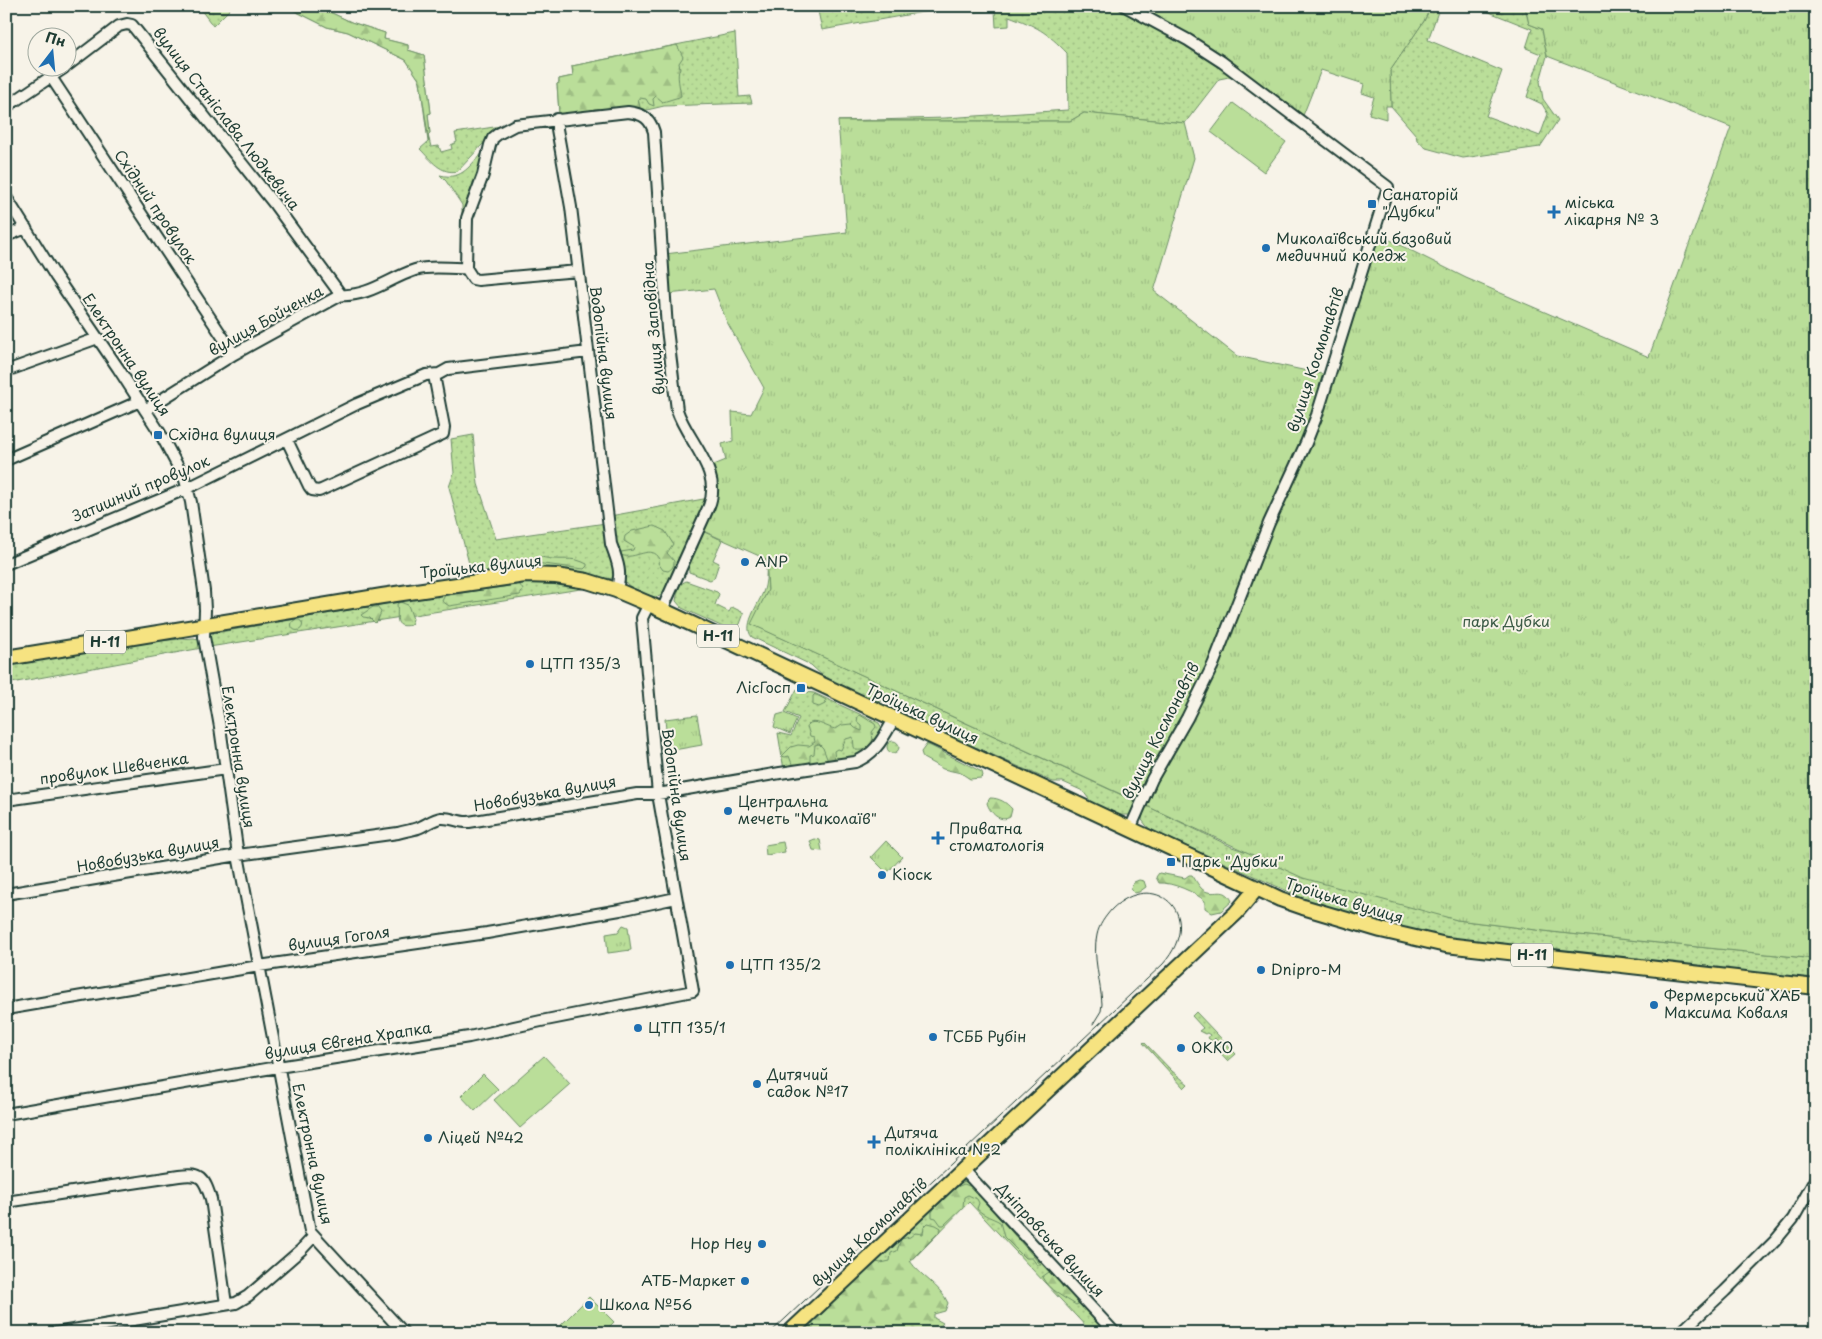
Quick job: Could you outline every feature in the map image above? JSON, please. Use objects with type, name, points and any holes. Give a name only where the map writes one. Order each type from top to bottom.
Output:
[{"type":"main road","name":"Троїцька вулиця","points":[[6,658],[431,588],[525,575],[570,577],[616,590],[662,610],[1256,888],[1303,907],[1381,930],[1446,945],[1816,987]]},
{"type":"main road","name":"вулиця Космонавтів","points":[[788,1333],[1236,913],[1256,888]]},
{"type":"street","name":"вулиця Космонавтів","points":[[1125,6],[1188,40],[1222,62],[1388,187],[1317,414],[1306,443],[1269,523],[1213,665],[1197,699],[1152,779],[1130,829]]},
{"type":"street","name":"вулиця Станіслава Людкевича","points":[[78,57],[119,26],[132,25],[275,205],[341,296]]},
{"type":"street","points":[[6,107],[51,78]]},
{"type":"street","name":"Східний провулок","points":[[51,78],[234,354]]},
{"type":"street","name":"вулиця Заповідна","points":[[466,268],[468,218],[483,175],[492,138],[515,125],[557,119],[628,112],[637,113],[648,118],[654,132],[667,329],[676,410],[705,462],[712,481],[712,498],[709,506],[662,610]]},
{"type":"street","name":"Водопійна вулиця","points":[[557,119],[557,129],[571,207],[612,544],[620,573],[620,582],[616,590]]},
{"type":"street","name":"Електронна вулиця","points":[[6,197],[56,277],[174,455],[188,488],[204,591],[204,636],[220,727],[238,855],[310,1231],[404,1333]]},
{"type":"street","points":[[6,236],[26,228]]},
{"type":"street","name":"вулиця Бойченка","points":[[6,460],[142,406],[341,296],[356,295],[416,270],[427,268],[466,268]]},
{"type":"street","points":[[466,268],[473,279],[478,280],[578,271]]},
{"type":"street","points":[[6,372],[98,338]]},
{"type":"street","name":"Затишний провулок","points":[[6,564],[188,488],[239,461],[287,440],[386,391],[426,375],[434,375],[448,369],[588,352]]},
{"type":"street","points":[[287,440],[303,476],[309,486],[316,491],[439,437],[444,431],[434,375]]},
{"type":"street","name":"Водопійна вулиця","points":[[648,604],[642,618],[658,794],[693,991]]},
{"type":"street","name":"Новобузька вулиця","points":[[6,894],[238,855],[398,833],[443,818],[469,822],[637,794],[658,794],[855,762],[866,758],[878,747],[894,719]]},
{"type":"street","name":"провулок Шевченка","points":[[6,800],[226,768]]},
{"type":"street","name":"вулиця Гоголя","points":[[6,1009],[259,966],[487,933],[620,910],[676,898]]},
{"type":"street","name":"вулиця Євгена Храпка","points":[[6,1114],[278,1067],[469,1038],[541,1021],[693,991]]},
{"type":"street","name":"Дніпровська вулиця","points":[[962,1168],[1116,1333]]},
{"type":"street","points":[[6,1202],[191,1174],[200,1177],[207,1187],[211,1199],[226,1304]]},
{"type":"street","points":[[1680,1333],[1775,1241],[1793,1219],[1816,1178]]},
{"type":"street","points":[[55,1333],[236,1303],[248,1296],[301,1250],[314,1236]]},
{"type":"green space","points":[[198,6],[233,6],[213,26]]},
{"type":"green space","points":[[285,6],[317,6],[351,22],[385,33],[384,39],[408,45],[408,50],[424,55],[431,113],[428,114],[430,134],[428,135],[431,147],[439,146],[441,152],[452,149],[451,145],[457,142],[455,133],[507,125],[482,145],[458,171],[452,172],[441,169],[420,149],[428,142],[420,81],[406,60],[348,32],[327,27]]},
{"type":"green space","points":[[285,6],[317,6],[351,22],[385,33],[384,39],[408,45],[408,50],[424,55],[431,113],[428,114],[429,142],[420,81],[406,60],[348,32],[327,27]]},
{"type":"green space","points":[[817,6],[957,6],[822,30]]},
{"type":"green space","points":[[974,6],[1119,6],[1186,42],[1234,76],[1219,79],[1185,123],[1084,113],[1070,121],[838,121],[945,118],[1068,110],[1067,53],[1041,30],[1009,16],[1009,26],[996,27],[995,10],[975,12]]},
{"type":"green space","points":[[1131,6],[1431,6],[1424,21],[1390,71],[1391,106],[1386,106],[1386,119],[1369,114],[1374,97],[1362,93],[1364,84],[1321,70],[1302,118]]},
{"type":"green space","points":[[1431,6],[1440,6],[1428,40],[1502,71],[1486,116],[1540,136],[1548,114],[1542,104],[1527,97],[1541,54],[1526,48],[1532,29],[1474,6],[1525,6],[1529,24],[1542,29],[1547,56],[1540,81],[1543,99],[1558,120],[1540,147],[1463,158],[1426,148],[1417,140],[1416,135],[1391,106],[1390,71],[1424,21]]},
{"type":"green space","name":"парк Дубки","points":[[1525,6],[1816,6],[1816,959],[1560,933],[1457,920],[1303,878],[751,624],[768,590],[766,559],[701,530],[712,507],[709,467],[726,460],[722,444],[733,441],[732,412],[751,414],[764,388],[727,322],[714,289],[668,294],[665,254],[847,232],[838,121],[1070,121],[1084,113],[1185,123],[1194,158],[1154,291],[1237,356],[1326,375],[1376,241],[1379,237],[1384,237],[1466,278],[1649,357],[1731,127],[1547,56],[1542,29],[1529,24]]},
{"type":"green space","points":[[735,33],[739,97],[750,96],[752,103],[664,106],[647,110],[628,108],[561,115],[559,113],[557,84],[559,79],[573,76],[572,66]]},
{"type":"green space","points":[[677,45],[683,57],[679,63],[678,74],[681,96],[663,102],[656,96],[653,99],[654,106],[649,104],[646,99],[640,98],[638,99],[640,107],[638,109],[615,109],[613,107],[561,115],[559,113],[557,84],[559,79],[573,76],[572,66]]},
{"type":"green space","points":[[1233,103],[1286,142],[1264,172],[1211,132]]},
{"type":"green space","points":[[485,151],[462,223],[462,205],[440,175],[455,176],[461,173]]},
{"type":"green space","points":[[473,435],[478,484],[496,539],[606,523],[616,575],[613,578],[607,579],[555,568],[508,570],[472,575],[449,487],[454,473],[451,439]]},
{"type":"green space","points":[[709,498],[664,593],[654,597],[628,585],[624,580],[618,563],[610,516]]},
{"type":"green space","points":[[654,526],[665,531],[673,544],[667,553],[674,561],[674,564],[668,571],[663,570],[658,563],[660,559],[652,552],[632,556],[621,555],[621,552],[633,550],[634,547],[624,541],[625,536],[632,531]]},
{"type":"green space","points":[[702,531],[722,540],[713,560],[719,563],[714,578],[710,580],[689,572],[688,567],[690,556]]},
{"type":"green space","points":[[535,558],[574,560],[587,564],[587,566],[584,569],[535,563]]},
{"type":"green space","points":[[766,559],[768,590],[752,624],[1139,803],[1134,813],[1120,815],[1091,802],[1083,791],[1063,782],[1053,782],[917,721],[909,712],[887,702],[870,699],[825,678],[811,665],[752,637],[749,632],[750,619],[765,586]]},
{"type":"green space","points":[[686,581],[717,592],[719,594],[715,605],[729,612],[732,607],[744,613],[740,624],[736,628],[725,628],[682,608],[676,601],[679,585]]},
{"type":"green space","points":[[528,583],[568,584],[587,588],[209,647],[208,636],[214,633],[420,598]]},
{"type":"green space","points":[[520,585],[523,590],[520,595],[449,606],[442,601],[445,595]]},
{"type":"green space","points":[[400,602],[408,605],[413,619],[411,625],[405,626],[399,623],[397,604]]},
{"type":"green space","points":[[373,607],[377,607],[381,612],[375,623],[370,618],[361,615]]},
{"type":"green space","points":[[295,620],[299,620],[302,625],[301,629],[295,630],[292,627],[292,623]]},
{"type":"green space","points":[[198,639],[202,648],[6,684],[6,666],[158,641]]},
{"type":"green space","points":[[797,689],[814,693],[879,723],[882,728],[874,746],[858,758],[784,770],[778,733],[791,736],[799,718],[785,712]]},
{"type":"green space","points":[[815,694],[826,700],[825,704],[819,707],[813,705],[813,696]]},
{"type":"green space","points":[[784,713],[797,719],[790,734],[774,727],[777,715]]},
{"type":"green space","points":[[697,715],[702,745],[668,751],[665,719]]},
{"type":"green space","points":[[860,715],[875,724],[876,727],[872,732],[873,741],[870,746],[856,750],[853,737],[846,739],[841,750],[837,749],[834,751],[835,761],[828,761],[823,748],[819,744],[815,745],[814,754],[810,755],[810,765],[792,764],[789,756],[782,756],[791,747],[798,745],[809,746],[815,742],[814,737],[810,736],[807,726],[810,723],[813,722],[836,729],[842,725],[851,724],[862,731],[862,726],[857,722]]},
{"type":"green space","points":[[893,741],[899,747],[893,753],[887,747]]},
{"type":"green space","points":[[927,744],[982,772],[983,776],[970,779],[961,773],[943,769],[923,758],[921,752]]},
{"type":"green space","points":[[990,798],[1005,802],[1012,809],[1010,817],[1003,819],[996,816],[990,810],[987,803]]},
{"type":"green space","points":[[1145,805],[1232,847],[1457,920],[1560,933],[1816,959],[1816,979],[1447,940],[1352,916],[1310,901],[1150,830],[1142,820]]},
{"type":"green space","points":[[820,840],[822,851],[813,850],[810,841]]},
{"type":"green space","points":[[886,841],[902,857],[887,873],[871,857]]},
{"type":"green space","points":[[783,842],[785,852],[766,855],[765,845]]},
{"type":"green space","points":[[1159,873],[1185,878],[1192,875],[1203,890],[1226,894],[1232,901],[1221,911],[1212,913],[1205,908],[1205,901],[1195,894],[1177,886],[1159,883],[1156,877]]},
{"type":"green space","points":[[1144,881],[1146,887],[1134,893],[1130,889],[1134,882]]},
{"type":"green space","points":[[623,925],[628,927],[631,950],[608,953],[606,934],[618,932]]},
{"type":"green space","points":[[1196,1012],[1236,1054],[1228,1061],[1214,1046],[1218,1042],[1215,1038],[1212,1041],[1208,1038],[1210,1035],[1199,1031],[1203,1028],[1192,1016]]},
{"type":"green space","points":[[1143,1043],[1172,1071],[1188,1084],[1184,1088]]},
{"type":"green space","points":[[544,1056],[570,1084],[520,1128],[494,1100]]},
{"type":"green space","points":[[483,1074],[498,1089],[475,1111],[461,1096]]},
{"type":"green space","points":[[963,1181],[971,1184],[1109,1333],[1092,1333],[969,1202],[841,1333],[799,1333],[958,1183]]},
{"type":"green space","points":[[964,1184],[972,1187],[1041,1265],[1037,1265],[1032,1258],[1025,1258],[1004,1237],[1000,1222],[977,1209],[979,1203],[977,1199],[968,1195],[964,1197],[963,1207],[944,1225],[941,1225],[936,1218],[932,1217],[932,1212],[941,1200],[954,1189]]},
{"type":"green space","points":[[928,1223],[936,1225],[941,1230],[910,1261],[940,1291],[948,1303],[945,1311],[934,1314],[934,1318],[943,1323],[934,1333],[804,1333],[806,1330],[813,1330],[813,1322],[876,1262],[890,1261],[891,1253],[897,1251],[901,1239],[910,1237],[915,1233],[923,1234],[924,1227]]},
{"type":"green space","points":[[1049,1272],[1056,1276],[1063,1288],[1068,1289],[1080,1303],[1076,1305],[1057,1293],[1045,1282],[1042,1277]]},
{"type":"green space","name":"Школа №56","points":[[589,1297],[614,1322],[603,1333],[553,1333]]},
{"type":"tram line","points":[[770,1333],[1163,964],[1175,946],[1180,929],[1177,914],[1170,902],[1158,895],[1144,893],[1128,898],[1112,909],[1101,924],[1097,935],[1096,960],[1102,1004],[1101,1011],[1093,1024]]},
{"type":"place","name":"Санаторій \"Дубки\"","points":[[1372,204]]},
{"type":"place","name":"міська лікарня № 3","points":[[1554,212]]},
{"type":"place","name":"Миколаївський базовий медичний коледж","points":[[1266,248]]},
{"type":"place","name":"Східна вулиця","points":[[158,435]]},
{"type":"place","name":"ANP","points":[[745,562]]},
{"type":"place","name":"ЦТП 135/3","points":[[530,664]]},
{"type":"place","name":"ЛісГосп","points":[[801,688]]},
{"type":"place","name":"Центральна мечеть \"Миколаїв\"","points":[[728,811]]},
{"type":"place","name":"Приватна стоматологія","points":[[938,838]]},
{"type":"place","name":"Парк \"Дубки\"","points":[[1171,862]]},
{"type":"place","name":"Кіоск","points":[[882,875]]},
{"type":"place","name":"ЦТП 135/2","points":[[730,965]]},
{"type":"place","name":"Dnipro-M","points":[[1261,970]]},
{"type":"place","name":"Фермерський ХАБ Максима Коваля","points":[[1654,1005]]},
{"type":"place","name":"ЦТП 135/1","points":[[638,1028]]},
{"type":"place","name":"ТСББ Рубін","points":[[933,1037]]},
{"type":"place","name":"ОККО","points":[[1181,1048]]},
{"type":"place","name":"Дитячий садок №17","points":[[757,1084]]},
{"type":"place","name":"Ліцей №42","points":[[428,1138]]},
{"type":"place","name":"Дитяча поліклініка №2","points":[[874,1142]]},
{"type":"place","name":"Hop Hey","points":[[762,1244]]},
{"type":"place","name":"АТБ-Маркет","points":[[745,1281]]},
{"type":"place","name":"Школа №56","points":[[589,1305]]}]
